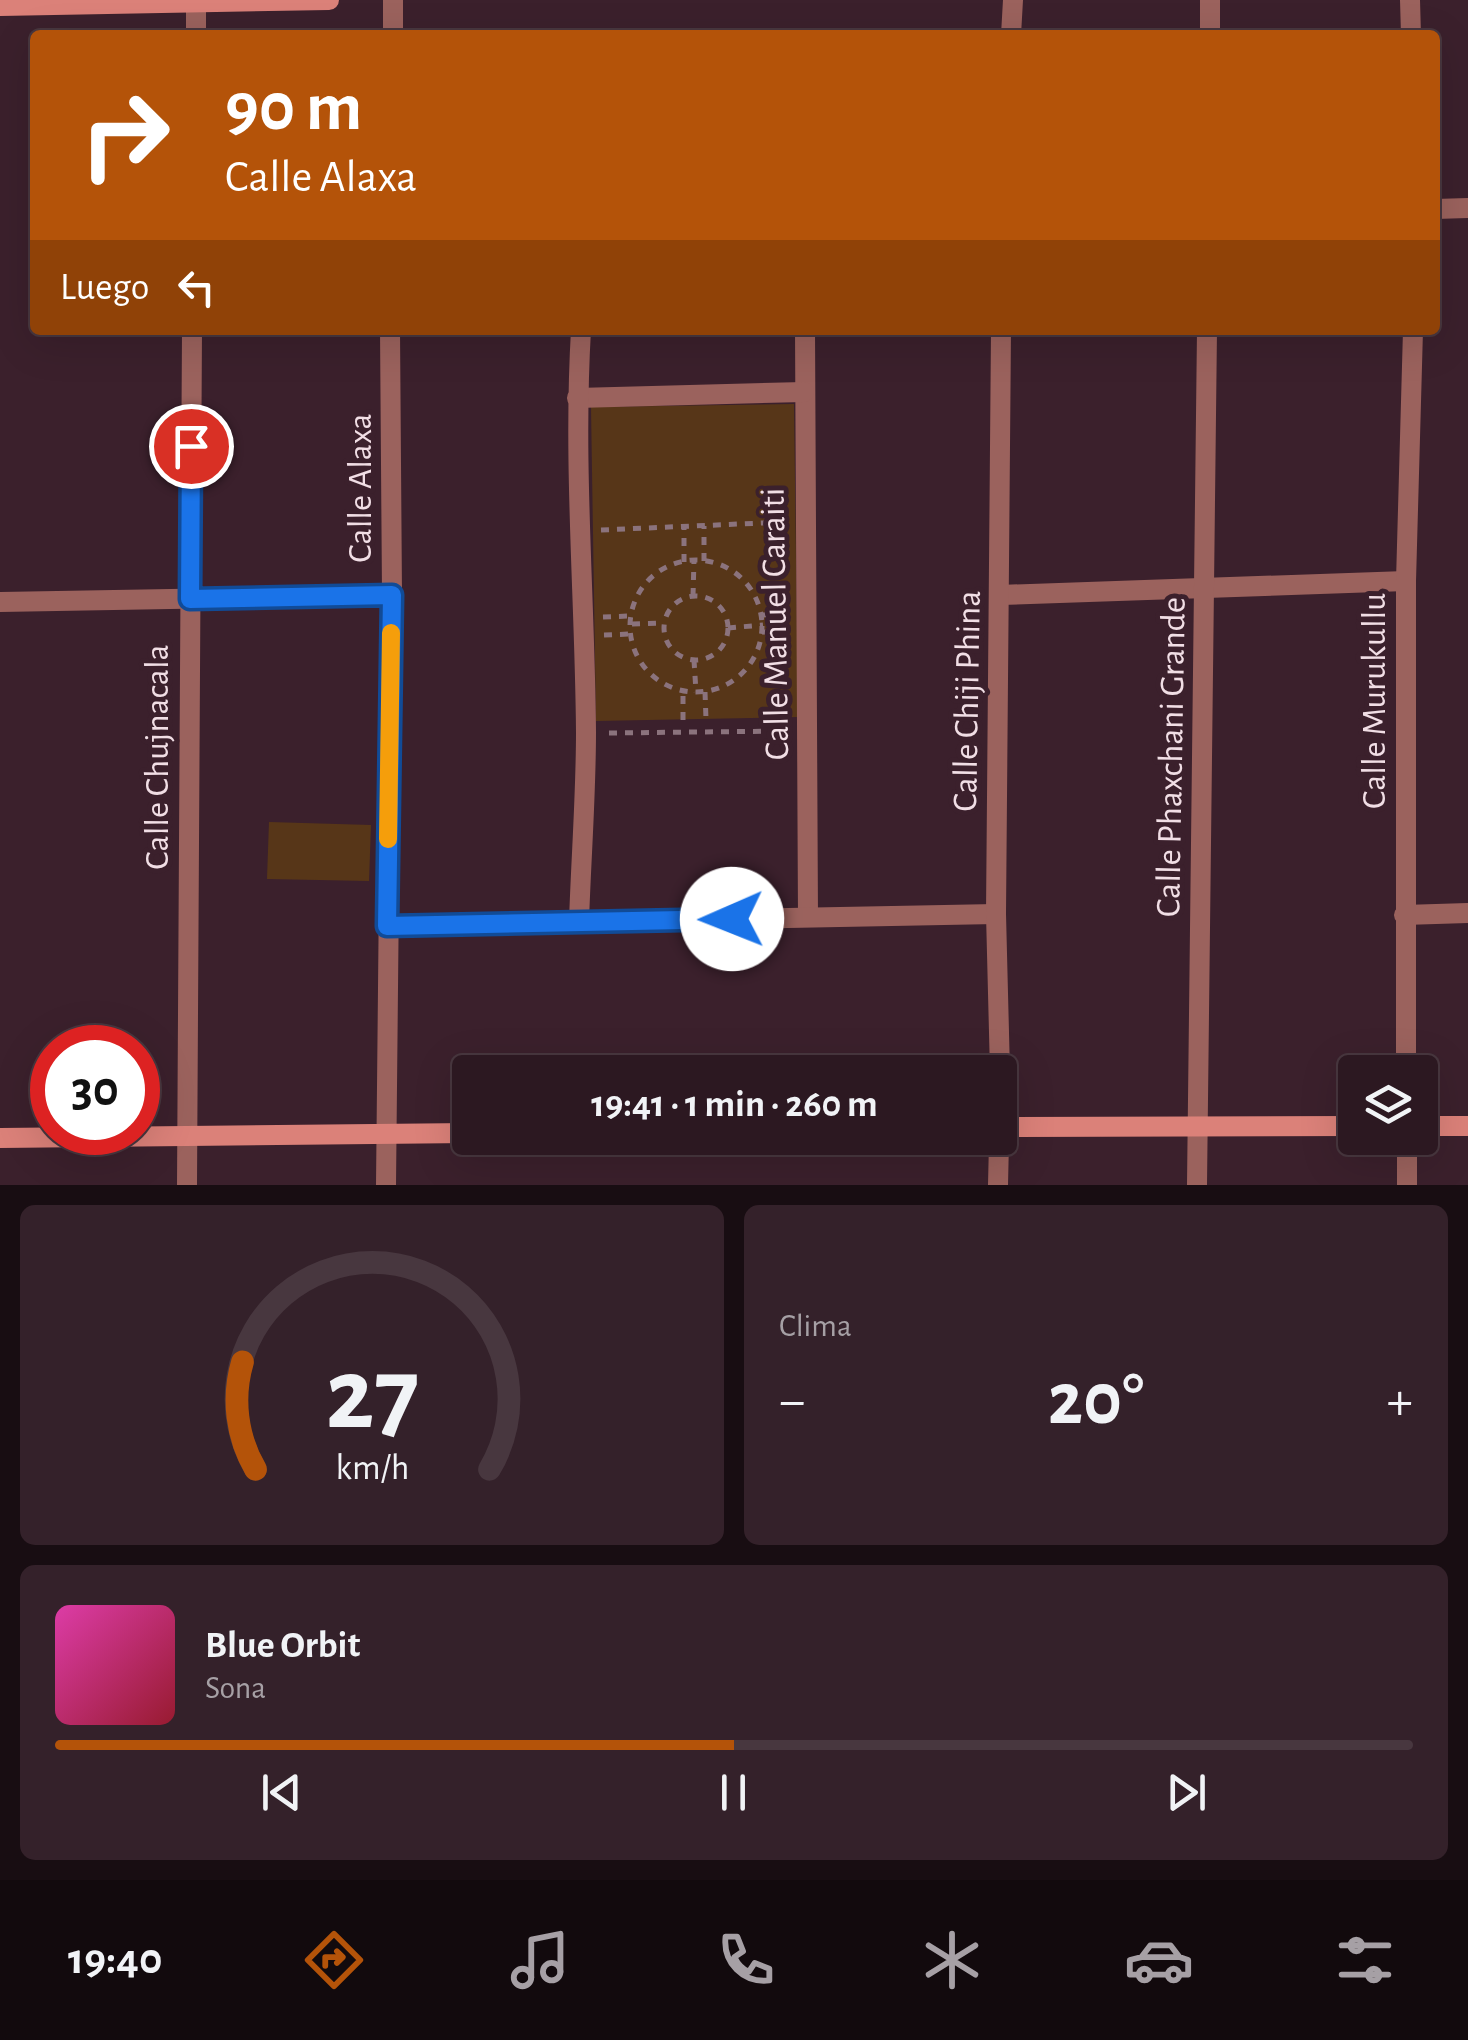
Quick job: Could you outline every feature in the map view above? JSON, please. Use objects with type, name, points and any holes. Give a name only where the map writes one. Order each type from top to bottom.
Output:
[{"type":"street","points":[[0,6],[329,0]]},
{"type":"street","points":[[393,30],[394,0]]},
{"type":"street","points":[[1011,30],[1013,0]]},
{"type":"street","points":[[1210,0],[1210,30]]},
{"type":"street","points":[[1410,0],[1411,30]]},
{"type":"street","points":[[196,1],[196,30]]},
{"type":"street","points":[[1440,209],[1468,208]]},
{"type":"street","name":"Calle Chujnacala","points":[[187,1185],[192,335]]},
{"type":"street","name":"Calle Alaxa","points":[[386,1185],[392,595],[390,335]]},
{"type":"street","points":[[579,922],[586,734],[578,531],[581,335]]},
{"type":"street","name":"Calle Manuel Caraiti","points":[[805,335],[808,917]]},
{"type":"street","name":"Calle Chiji Phina","points":[[1000,1055],[996,914],[1001,335]]},
{"type":"street","name":"Calle Phaxchani Grande","points":[[1197,1185],[1207,335]]},
{"type":"street","name":"Calle Murukullu","points":[[1406,1055],[1406,581],[1413,335]]},
{"type":"street","points":[[577,398],[804,392]]},
{"type":"street","points":[[1000,596],[1406,581]]},
{"type":"street","points":[[0,602],[392,595]]},
{"type":"street","points":[[1404,915],[1468,913]]},
{"type":"street","points":[[387,926],[996,914]]},
{"type":"street","points":[[1017,1127],[1338,1126]]},
{"type":"street","points":[[1438,1126],[1468,1126]]},
{"type":"street","points":[[0,1138],[452,1132]]},
{"type":"street","points":[[998,1185],[999,1155]]},
{"type":"street","points":[[1406,1185],[1407,1155]]},
{"type":"path","points":[[578,531],[804,524]]},
{"type":"path","points":[[684,526],[684,562]]},
{"type":"path","points":[[704,526],[704,561]]},
{"type":"path","points":[[693,596],[694,560]]},
{"type":"path","points":[[704,561],[734,571],[749,586],[761,614],[762,628],[751,665],[736,680],[696,693],[654,678],[639,660],[630,620],[638,594],[652,576],[684,562],[704,561]]},
{"type":"path","points":[[693,596],[713,601],[721,608],[728,628],[714,654],[694,660],[674,652],[664,624],[674,605],[693,596]]},
{"type":"path","points":[[761,614],[797,614]]},
{"type":"path","points":[[594,618],[664,624]]},
{"type":"path","points":[[728,628],[797,632]]},
{"type":"path","points":[[594,636],[631,634]]},
{"type":"path","points":[[694,660],[696,693]]},
{"type":"path","points":[[683,720],[684,690]]},
{"type":"path","points":[[705,692],[706,720]]},
{"type":"path","points":[[586,734],[808,730]]},
{"type":"shaded area","points":[[794,404],[798,717],[596,721],[591,407]]},
{"type":"shaded area","points":[[269,822],[371,825],[369,881],[267,879]]},
{"type":"slow traffic","points":[[388,839],[391,633]]},
{"type":"route","points":[[191,446],[190,599],[392,595],[387,926],[732,919]]}]
